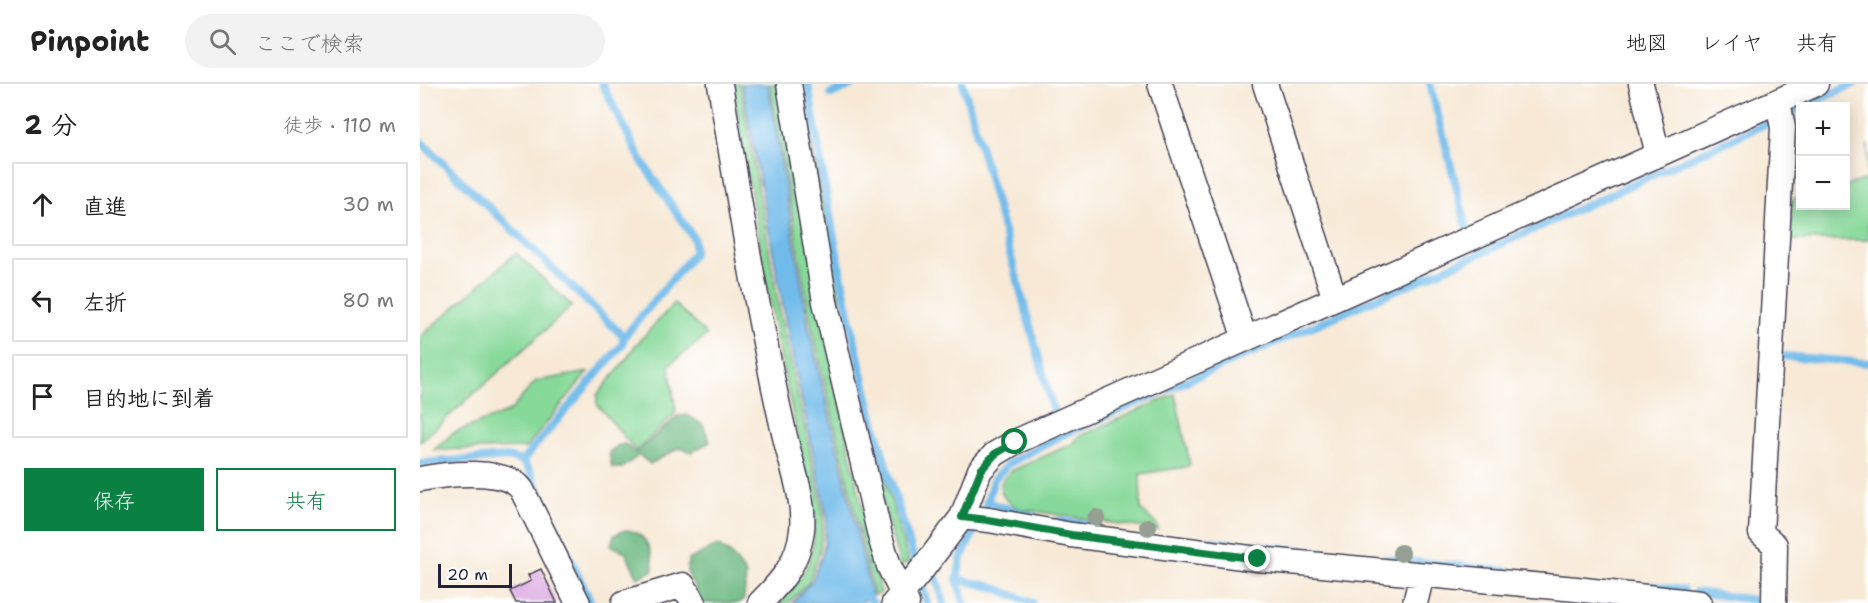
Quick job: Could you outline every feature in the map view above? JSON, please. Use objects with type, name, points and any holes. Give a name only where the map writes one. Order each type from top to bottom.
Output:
[{"type":"street","points":[[720,84],[767,355],[800,495],[802,513],[801,536],[796,556],[786,576],[759,603]]},
{"type":"street","points":[[789,84],[833,343],[881,540],[908,590],[974,518],[981,470],[995,454],[1054,424],[1816,84]]},
{"type":"street","points":[[1160,84],[1245,339]]},
{"type":"street","points":[[1266,84],[1335,299]]},
{"type":"street","points":[[1641,84],[1658,155]]},
{"type":"street","points":[[1774,603],[1775,544],[1761,533],[1783,128],[1778,101]]},
{"type":"street","points":[[420,479],[483,474],[514,481],[522,490],[578,603]]},
{"type":"street","points":[[974,518],[1094,538],[1258,559],[1422,575],[1493,592],[1699,603]]},
{"type":"street","points":[[1415,603],[1422,575]]},
{"type":"street","points":[[624,603],[683,585],[694,603]]},
{"type":"green space","points":[[732,84],[740,84],[781,319],[824,515],[820,550],[809,582],[788,603],[778,603],[803,574],[807,565],[813,544],[815,518],[776,335]]},
{"type":"green space","points":[[770,84],[778,84],[849,448],[881,593],[874,595],[810,319]]},
{"type":"green space","points":[[801,84],[850,355],[909,563],[900,565],[846,369]]},
{"type":"green space","points":[[1868,144],[1868,240],[1791,240],[1792,199],[1796,198],[1796,210],[1850,210],[1850,184],[1867,179]]},
{"type":"green space","points":[[516,253],[572,306],[420,442],[420,337]]},
{"type":"green space","points":[[674,303],[707,335],[669,365],[676,412],[636,451],[597,404],[597,395],[634,347]]},
{"type":"green space","points":[[588,372],[526,448],[434,450],[453,433],[510,411],[536,381]]},
{"type":"green space","points":[[1175,394],[1190,464],[1186,467],[1140,474],[1141,510],[1157,525],[1158,530],[1021,509],[1009,502],[1002,493],[1002,483],[1011,471],[1074,443],[1077,437]]},
{"type":"green space","points":[[688,415],[703,425],[710,442],[692,452],[679,448],[650,464],[639,455],[622,468],[612,468],[609,452],[619,445],[625,444],[636,453],[677,416]]},
{"type":"green space","points":[[625,530],[632,531],[643,538],[652,556],[653,570],[638,578],[625,552],[611,545],[614,535]]},
{"type":"green space","points":[[717,545],[731,554],[746,574],[744,599],[739,603],[702,603],[687,572],[688,560]]},
{"type":"water","points":[[742,84],[768,84],[808,323],[872,596],[863,603],[792,603],[812,581],[823,552],[827,517],[790,345]]},
{"type":"building","points":[[541,569],[557,603],[516,603],[510,591],[531,581],[528,575]]},
{"type":"waterway","points":[[522,461],[622,345],[624,337],[694,253],[694,239],[641,160],[602,84]]},
{"type":"waterway","points":[[808,84],[835,243],[860,363],[880,444],[917,568]]},
{"type":"waterway","points":[[831,94],[854,84]]},
{"type":"waterway","points":[[963,84],[1056,420]]},
{"type":"waterway","points":[[1430,84],[1467,229]]},
{"type":"waterway","points":[[1813,102],[1854,84]]},
{"type":"waterway","points":[[1062,435],[1488,250],[1796,110]]},
{"type":"waterway","points":[[420,141],[624,337]]},
{"type":"waterway","points":[[1782,356],[1868,363]]},
{"type":"waterway","points":[[986,506],[994,479],[1008,464],[1062,435],[1060,431]]},
{"type":"waterway","points":[[420,463],[508,457],[522,461],[529,470],[591,603]]},
{"type":"waterway","points":[[987,502],[1034,517]]},
{"type":"waterway","points":[[1058,521],[1088,525]]},
{"type":"waterway","points":[[964,603],[957,579],[961,558],[978,523]]},
{"type":"waterway","points":[[1207,541],[1347,555]]},
{"type":"waterway","points":[[1386,559],[1508,571]]},
{"type":"waterway","points":[[934,570],[944,603]]},
{"type":"waterway","points":[[920,579],[927,603]]},
{"type":"waterway","points":[[957,579],[993,587],[1032,603]]},
{"type":"waterway","points":[[1651,586],[1684,590]]},
{"type":"waterway","points":[[862,591],[873,603]]},
{"type":"waterway","points":[[1696,592],[1770,602]]},
{"type":"route","points":[[1015,442],[995,454],[981,470],[962,517],[1071,535],[1258,559]]}]
